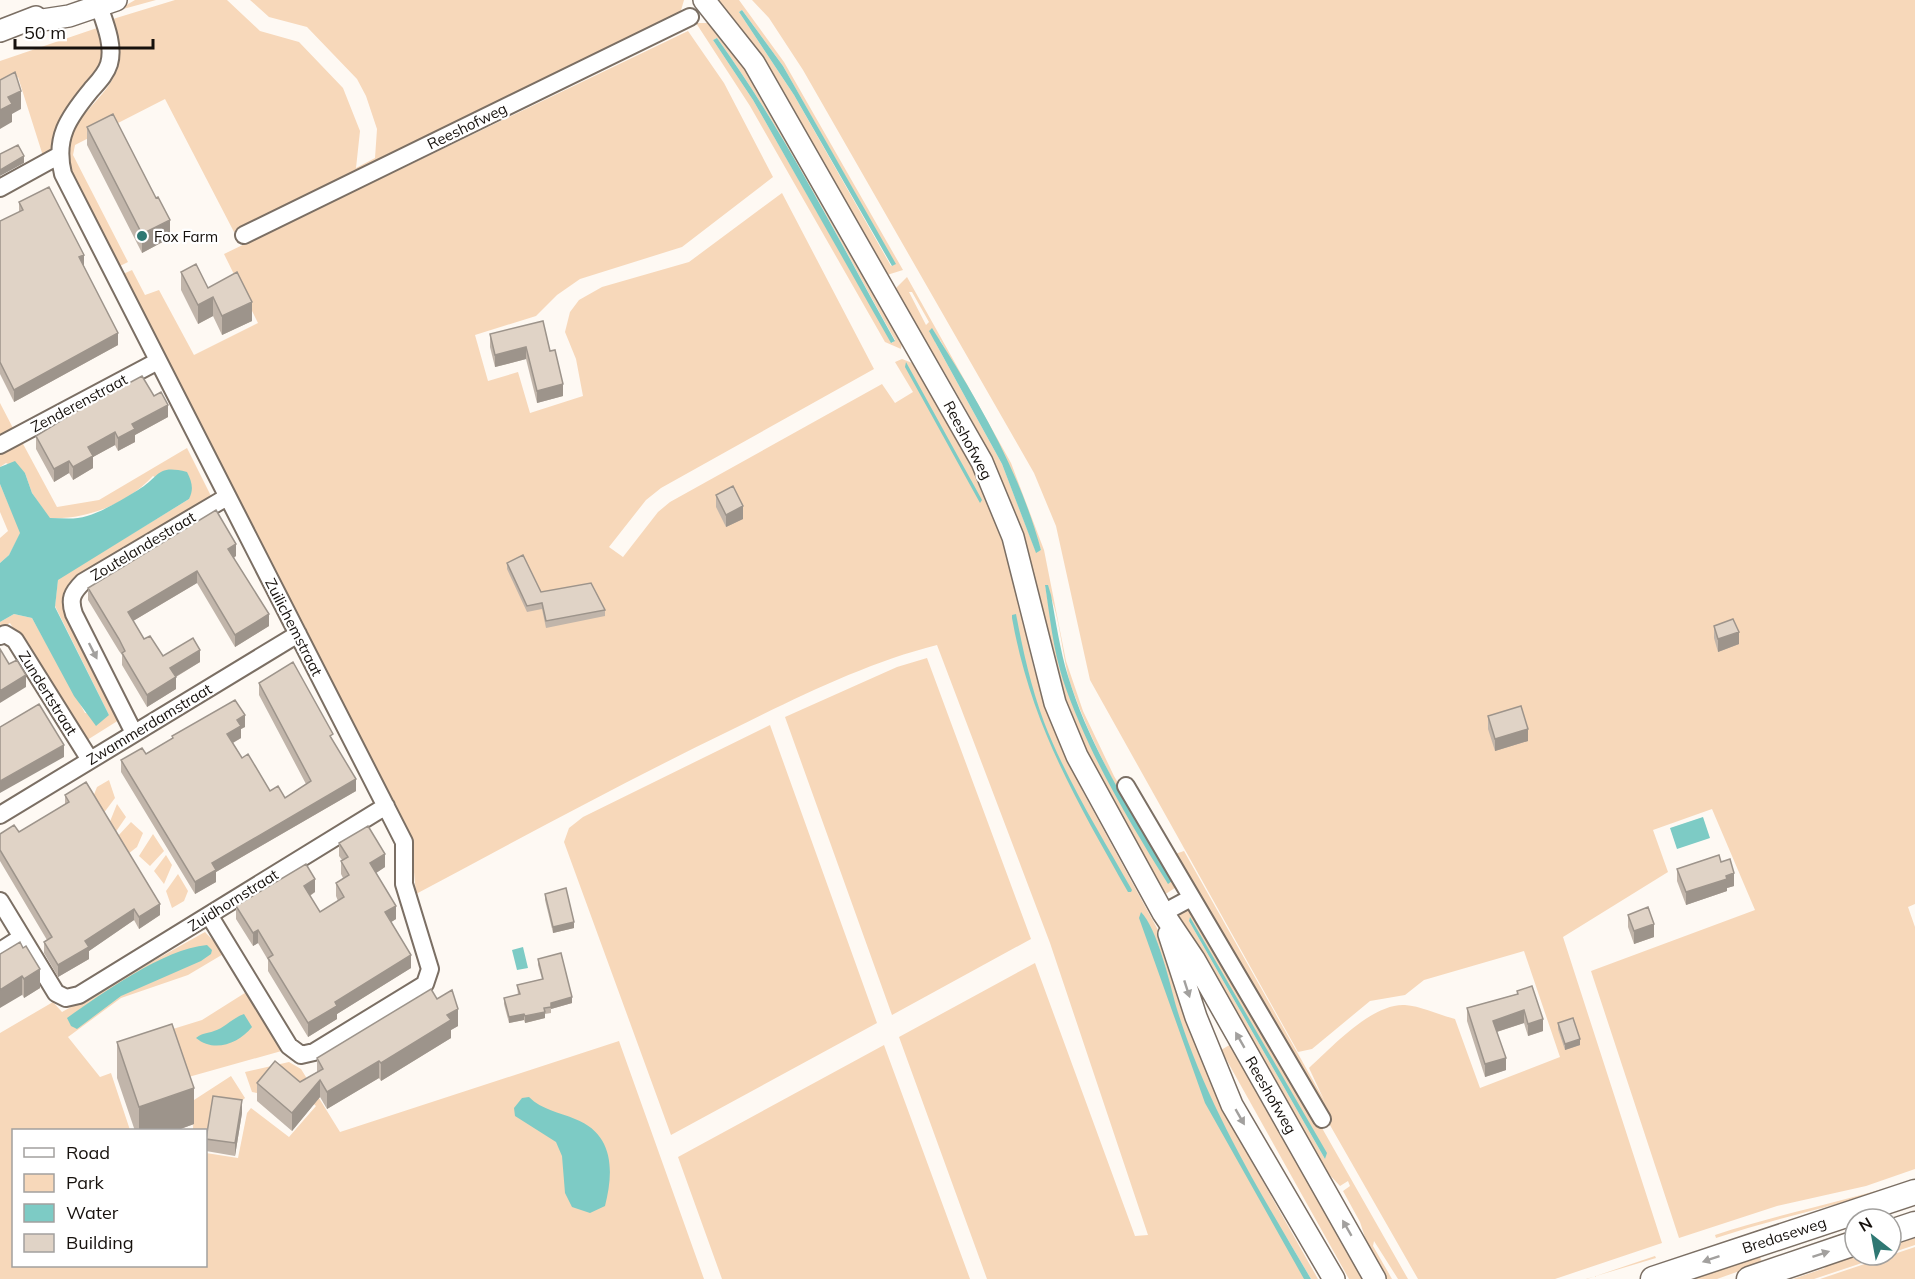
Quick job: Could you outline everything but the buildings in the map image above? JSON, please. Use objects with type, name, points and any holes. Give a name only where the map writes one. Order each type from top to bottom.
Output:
[{"type":"main road","name":"Bredaseweg","points":[[1653,1279],[1915,1192]]},
{"type":"main road","points":[[1786,1233],[1778,1244],[1777,1253],[1779,1257],[1794,1262]]},
{"type":"main road","name":"Bredaseweg","points":[[1749,1279],[1843,1247]]},
{"type":"street","points":[[0,31],[75,0]]},
{"type":"street","name":"Reeshofweg","points":[[704,0],[754,63],[982,462],[1012,537],[1055,703],[1077,756],[1163,913],[1194,959],[1375,1279]]},
{"type":"street","points":[[0,188],[58,156],[66,126],[109,64],[110,43],[104,2],[69,16],[23,23]]},
{"type":"street","name":"Reeshofweg","points":[[243,235],[690,17]]},
{"type":"street","name":"Zuilichemstraat","points":[[58,156],[74,198],[405,842],[404,884],[430,969],[425,984],[314,1052],[301,1055],[289,1046],[209,915]]},
{"type":"street","name":"Zenderenstraat","points":[[0,445],[158,361]]},
{"type":"street","name":"Zoutelandestraat","points":[[134,733],[74,614],[70,603],[72,593],[83,582],[227,497]]},
{"type":"street","name":"Zundertstraat","points":[[0,636],[5,634],[15,640],[90,760]]},
{"type":"street","name":"Zwammerdamstraat","points":[[0,815],[298,634]]},
{"type":"street","name":"Reeshofweg","points":[[1126,786],[1322,1119]]},
{"type":"street","name":"Zuidhornstraat","points":[[22,937],[56,993],[66,998],[79,994],[386,806]]},
{"type":"street","points":[[1163,913],[1191,898]]},
{"type":"street","points":[[0,901],[22,937],[0,951]]},
{"type":"street","name":"Reeshofweg","points":[[1163,913],[1196,1017],[1228,1095],[1334,1279]]},
{"type":"green space","points":[[135,0],[156,0],[116,11]]},
{"type":"green space","points":[[175,0],[227,0],[260,31],[299,42],[343,88],[360,131],[356,168],[375,158],[377,129],[366,96],[357,79],[307,27],[269,17],[250,0],[684,0],[680,14],[659,27],[234,232],[165,99],[75,145],[73,155],[128,262],[118,267],[72,180],[67,166],[68,142],[73,130],[106,89],[118,66],[119,51],[111,25],[113,19]]},
{"type":"green space","points":[[718,0],[739,0],[784,62],[903,270],[887,275],[773,74]],"holes":[[[742,10],[783,66],[895,264],[891,266],[794,95],[739,12]]]},
{"type":"green space","points":[[752,0],[1915,0],[1915,904],[1908,907],[1915,927],[1915,1169],[1866,1186],[1777,1206],[1679,1238],[1591,971],[1755,910],[1712,809],[1653,830],[1668,872],[1563,937],[1662,1243],[1555,1279],[1418,1279],[1175,854],[1184,851],[1324,1100],[1309,1068],[1353,1028],[1379,1011],[1392,1006],[1411,1006],[1455,1019],[1480,1088],[1560,1057],[1524,951],[1424,980],[1405,995],[1370,1001],[1312,1049],[1298,1052],[1090,680],[1056,526],[1034,473],[803,70],[769,18]]},
{"type":"green space","points":[[696,23],[711,23],[745,67],[902,342],[901,349],[885,342],[750,106]],"holes":[[[717,38],[742,74],[810,186],[895,340],[892,343],[753,100],[713,40]]]},
{"type":"green space","points":[[97,28],[104,53],[102,68],[58,129],[50,153],[43,156],[18,77],[0,87],[0,61]]},
{"type":"green space","points":[[688,31],[724,83],[773,177],[682,247],[580,279],[557,295],[536,316],[475,335],[488,381],[518,372],[530,413],[583,396],[576,359],[565,332],[570,312],[579,300],[602,287],[689,262],[782,193],[874,369],[661,488],[646,500],[609,547],[623,557],[658,512],[670,502],[882,384],[895,403],[913,392],[895,362],[902,359],[915,364],[977,475],[1005,544],[1034,669],[1054,730],[1083,792],[1158,930],[1200,1055],[1226,1116],[1318,1279],[1311,1279],[1285,1235],[1308,1279],[987,1279],[899,1037],[1035,963],[1135,1236],[1148,1235],[1050,943],[937,645],[857,672],[778,707],[610,791],[416,894],[411,839],[121,275],[132,270],[145,295],[159,290],[194,355],[258,323],[224,254]]},
{"type":"green space","points":[[907,277],[1011,463],[1044,550],[1066,661],[1083,711],[1114,776],[1178,886],[1164,895],[1108,796],[1072,719],[1054,667],[1024,541],[1007,492],[968,414],[895,289]],"holes":[[[909,292],[912,292],[929,322],[926,325]],[[940,340],[1008,464],[1041,550],[1036,552],[1002,464],[935,342]],[[1045,585],[1058,621],[1069,679],[1083,716],[1117,789],[1168,883],[1105,774],[1078,718],[1059,667]]]},
{"type":"green space","points":[[0,403],[14,430],[0,438]]},
{"type":"green space","points":[[22,442],[57,507],[99,500],[187,448],[211,496],[203,504],[69,583],[64,597],[119,720],[84,742],[10,623],[0,628],[0,622],[14,614],[32,618],[85,713],[109,715],[55,606],[58,579],[189,499],[153,476],[131,495],[106,508],[78,516],[49,518],[32,493],[25,473],[6,463],[0,467],[0,453]]},
{"type":"green space","points":[[0,484],[21,533],[9,555],[0,563],[0,538],[8,531],[0,512]]},
{"type":"green space","points":[[927,658],[1031,939],[892,1015],[785,717],[897,667]]},
{"type":"green space","points":[[770,725],[877,1023],[671,1135],[564,842],[569,828],[583,817]]},
{"type":"green space","points":[[109,780],[115,798],[103,814],[93,797],[97,787]]},
{"type":"green space","points":[[117,804],[126,817],[115,833],[109,824]]},
{"type":"green space","points":[[131,822],[143,833],[137,847],[128,854],[117,837]]},
{"type":"green space","points":[[153,834],[164,851],[150,866],[139,856]]},
{"type":"green space","points":[[166,855],[172,865],[164,884],[154,871]]},
{"type":"green space","points":[[178,874],[188,891],[184,901],[172,908],[166,891]]},
{"type":"green space","points":[[1188,910],[1193,913],[1295,1091],[1314,1114],[1408,1279],[1398,1279],[1374,1241],[1373,1246],[1392,1279],[1384,1279],[1372,1259],[1360,1222],[1343,1191],[1350,1186],[1348,1181],[1340,1186],[1313,1157],[1179,919],[1180,913]],"holes":[[[1190,918],[1326,1153],[1325,1159],[1189,921]]]},
{"type":"green space","points":[[205,932],[225,953],[188,975],[121,998],[68,1037],[100,1077],[111,1073],[130,1129],[12,1129],[12,1267],[207,1267],[207,1153],[238,1158],[247,1113],[251,1108],[289,1137],[316,1106],[277,1073],[257,1093],[252,1092],[245,1072],[289,1062],[301,1069],[340,1132],[619,1041],[704,1279],[0,1279],[0,1033],[53,1002],[62,1012]]},
{"type":"green space","points":[[248,991],[285,1050],[185,1078],[147,1037],[202,1020]]},
{"type":"green space","points":[[1233,1043],[1368,1279],[1349,1279],[1221,1050]]},
{"type":"green space","points":[[884,1045],[970,1279],[722,1279],[678,1157]]},
{"type":"green space","points":[[231,1076],[245,1098],[234,1108],[212,1106],[207,1142],[207,1129],[193,1129],[194,1100]]},
{"type":"green space","points":[[1915,1179],[1915,1182],[1865,1197],[1716,1238],[1715,1235],[1865,1194]]},
{"type":"green space","points":[[1910,1234],[1912,1239],[1915,1238],[1915,1245],[1903,1249],[1903,1236]]},
{"type":"green space","points":[[1915,1247],[1915,1279],[1820,1279],[1856,1267],[1903,1267],[1903,1251]]},
{"type":"green space","points":[[1759,1254],[1762,1263],[1717,1279],[1682,1279]]},
{"type":"green space","points":[[1655,1256],[1656,1258],[1595,1276]]},
{"type":"green space","points":[[1843,1258],[1843,1267],[1850,1267],[1814,1279],[1793,1279],[1825,1268],[1823,1263]]},
{"type":"water","points":[[742,10],[783,66],[896,264],[892,266],[794,95],[739,12]]},
{"type":"water","points":[[717,38],[788,148],[895,341],[891,343],[753,100],[713,40]]},
{"type":"water","points":[[932,328],[965,381],[1009,463],[1041,550],[1036,553],[1002,464],[929,331]]},
{"type":"water","points":[[906,362],[982,500],[980,503],[905,367]]},
{"type":"water","points":[[15,461],[25,473],[32,493],[50,518],[78,518],[100,511],[138,490],[164,471],[187,472],[191,482],[192,492],[189,499],[58,580],[55,607],[109,715],[96,726],[74,696],[32,618],[14,614],[0,622],[0,563],[9,555],[20,533],[0,484],[0,467]]},
{"type":"water","points":[[1045,585],[1048,585],[1051,595],[1068,676],[1088,730],[1114,782],[1172,881],[1168,884],[1096,759],[1073,707],[1057,657]]},
{"type":"water","points":[[1016,614],[1035,696],[1053,744],[1074,787],[1132,890],[1131,892],[1128,892],[1073,793],[1043,727],[1020,656],[1012,618],[1012,615]]},
{"type":"water","points":[[1703,817],[1710,838],[1677,849],[1670,828]]},
{"type":"water","points":[[1141,912],[1158,943],[1188,1043],[1202,1078],[1253,1180],[1311,1279],[1304,1279],[1205,1103],[1139,918]]},
{"type":"water","points":[[1190,917],[1327,1153],[1325,1159],[1189,921]]},
{"type":"water","points":[[207,945],[212,950],[211,954],[201,961],[121,996],[77,1029],[71,1026],[67,1018],[134,974],[172,955]]},
{"type":"water","points":[[523,947],[528,968],[517,970],[512,950]]},
{"type":"water","points":[[244,1014],[252,1027],[233,1042],[218,1046],[203,1043],[196,1038],[218,1030]]},
{"type":"water","points":[[529,1097],[545,1108],[588,1126],[604,1144],[610,1167],[605,1206],[590,1213],[572,1207],[565,1193],[562,1156],[556,1142],[515,1116],[514,1108],[522,1098]]},
{"type":"place","name":"Fox Farm","points":[[142,236]]}]
